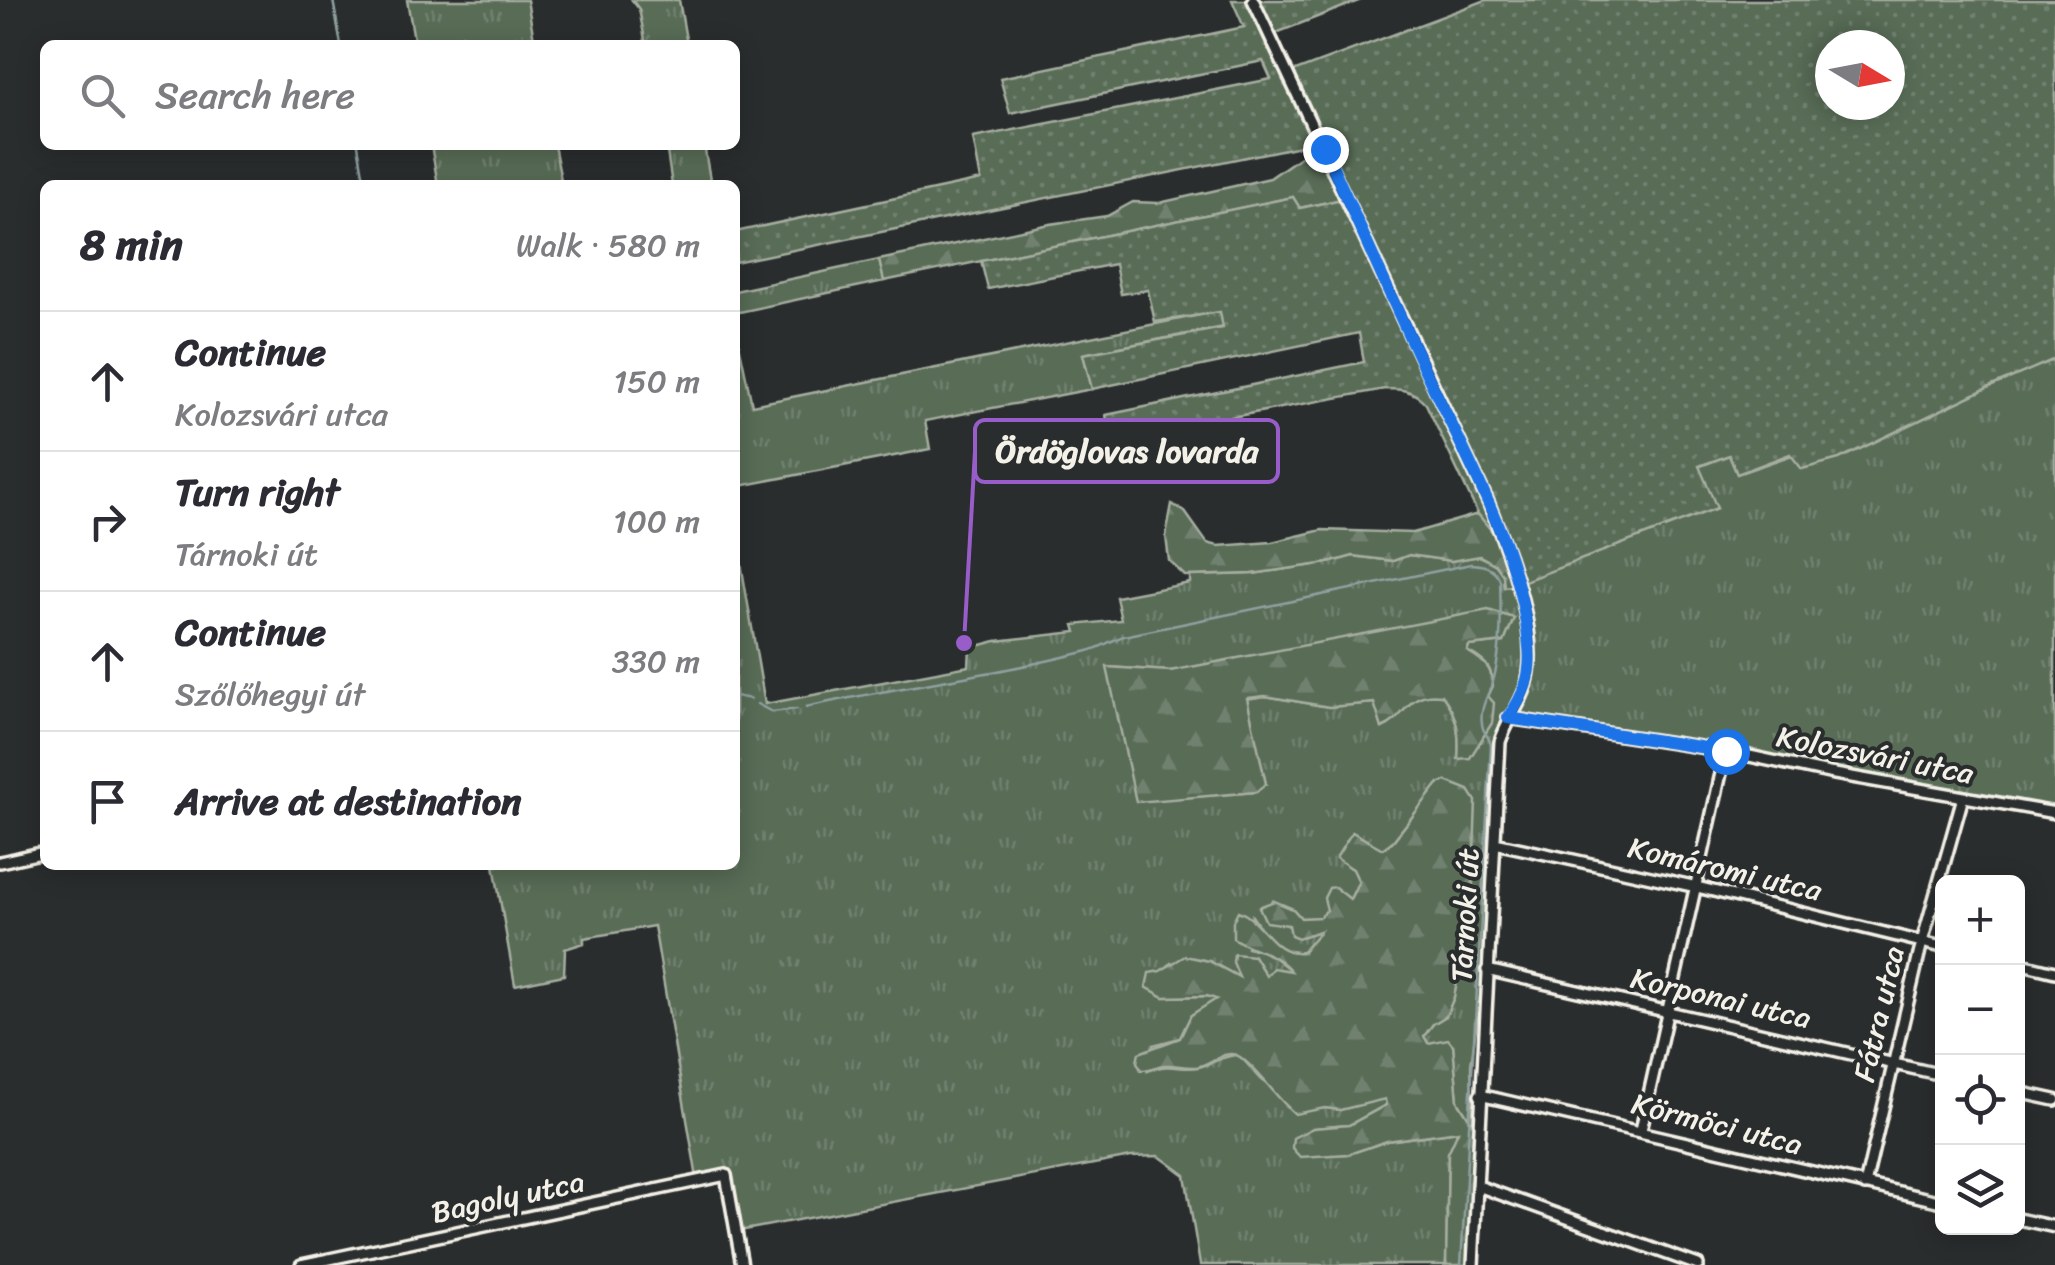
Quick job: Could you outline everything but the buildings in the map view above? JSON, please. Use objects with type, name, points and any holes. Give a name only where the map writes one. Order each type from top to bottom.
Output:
[{"type":"street","name":"Tárnoki út","points":[[1253,0],[1489,504],[1515,576],[1529,646],[1530,667],[1500,742],[1473,1265]]},
{"type":"street","name":"Kolozsvári utca","points":[[1508,718],[1726,751],[2055,813]]},
{"type":"street","points":[[1641,1130],[1726,751]]},
{"type":"street","name":"Fátra utca","points":[[1865,1185],[1922,942],[1964,797]]},
{"type":"street","name":"Komáromi utca","points":[[1495,843],[1935,945]]},
{"type":"street","points":[[0,862],[40,853]]},
{"type":"street","points":[[2023,965],[2055,972]]},
{"type":"street","name":"Korponai utca","points":[[1487,970],[1935,1073]]},
{"type":"street","points":[[2025,1094],[2055,1100]]},
{"type":"street","name":"Körmöci utca","points":[[1480,1096],[1935,1200]]},
{"type":"street","name":"Bagoly utca","points":[[301,1265],[726,1175],[742,1265]]},
{"type":"street","points":[[1478,1186],[1698,1265]]},
{"type":"street","points":[[2025,1220],[2055,1227]]},
{"type":"green space","points":[[407,0],[527,0],[534,40],[414,40]]},
{"type":"green space","points":[[632,0],[679,0],[686,40],[645,40],[639,9]]},
{"type":"green space","points":[[1232,0],[1361,0],[1276,33],[1293,72],[1486,0],[2055,0],[2055,359],[1839,459],[1802,469],[1790,454],[1737,474],[1729,455],[1699,466],[1717,508],[1511,586],[1500,541],[1478,514],[1426,404],[1407,391],[1385,389],[1111,439],[1106,415],[1364,362],[1359,333],[1092,389],[1083,354],[1223,328],[1220,312],[1155,322],[1148,290],[1121,294],[1115,264],[988,289],[981,261],[1293,197],[1300,208],[1342,199],[1327,165],[1319,166],[1312,152],[1303,155],[1300,146],[740,261],[740,231],[981,180],[973,138],[1271,79],[1263,61],[1010,113],[1000,78],[1244,27]]},
{"type":"green space","points":[[432,150],[555,150],[561,180],[437,180]]},
{"type":"green space","points":[[667,150],[705,150],[710,180],[671,180]]},
{"type":"green space","points":[[1313,152],[1327,165],[1343,199],[1299,208],[1293,197],[884,281],[879,260],[1107,216],[1133,202],[1159,203],[1270,178]]},
{"type":"green space","points":[[879,260],[884,281],[740,312],[740,290]]},
{"type":"green space","points":[[1220,311],[1224,327],[1083,354],[1092,389],[925,421],[930,449],[740,486],[740,349],[752,405]]},
{"type":"green space","points":[[2055,359],[2055,811],[1510,711],[1502,735],[1487,944],[1471,1065],[1473,1125],[1458,1101],[1453,1045],[1428,1043],[1424,1036],[1446,1016],[1462,954],[1438,784],[1393,841],[1382,849],[1352,832],[1347,866],[1359,881],[1350,899],[1335,888],[1320,918],[1301,918],[1293,909],[1274,901],[1280,922],[1298,938],[1321,931],[1302,952],[1279,947],[1252,916],[1247,948],[1267,952],[1293,972],[1266,976],[1254,956],[1241,978],[1209,961],[1171,963],[1147,987],[1164,997],[1217,999],[1191,1015],[1180,1038],[1153,1045],[1148,1071],[1198,1067],[1239,1055],[1262,1080],[1304,1110],[1340,1110],[1385,1098],[1387,1104],[1349,1125],[1313,1128],[1326,1154],[1349,1154],[1387,1141],[1459,1131],[1448,1153],[1446,1265],[1200,1265],[1185,1175],[1159,1156],[1131,1157],[739,1231],[725,1179],[698,1184],[654,926],[584,938],[584,943],[565,949],[564,975],[515,985],[495,870],[740,870],[740,557],[765,704],[969,666],[970,648],[996,641],[1076,632],[1074,625],[1121,620],[1116,597],[1190,583],[1190,576],[1252,574],[1353,556],[1393,561],[1409,555],[1451,561],[1480,556],[1496,565],[1503,575],[1504,587],[1511,586],[1716,508],[1698,467],[1729,455],[1737,474],[1987,388]],"holes":[[[1514,618],[1504,642],[1469,646],[1467,651],[1486,664],[1493,686],[1458,759],[1457,725],[1442,695],[1421,696],[1382,728],[1375,703],[1329,707],[1265,696],[1246,699],[1266,784],[1256,792],[1137,801],[1108,667],[1170,671]]]},
{"type":"green space","points":[[1172,504],[1185,512],[1207,543],[1218,546],[1272,542],[1322,530],[1413,533],[1478,514],[1500,541],[1511,586],[1504,587],[1503,575],[1496,565],[1480,556],[1451,561],[1409,555],[1393,561],[1353,556],[1252,574],[1185,576],[1169,561],[1166,536]]},
{"type":"green space","points":[[1488,610],[1514,618],[1504,642],[1469,646],[1467,651],[1489,669],[1492,681],[1488,696],[1494,703],[1492,723],[1470,758],[1458,759],[1457,725],[1442,695],[1421,696],[1382,728],[1374,703],[1329,707],[1265,696],[1247,698],[1266,784],[1256,792],[1136,802],[1107,667],[1170,671]]},
{"type":"green space","points":[[1446,781],[1469,790],[1476,801],[1472,909],[1454,997],[1446,1016],[1424,1036],[1428,1043],[1448,1039],[1453,1045],[1458,1101],[1473,1125],[1468,1265],[1446,1265],[1448,1153],[1458,1131],[1387,1141],[1349,1154],[1300,1157],[1292,1148],[1293,1138],[1313,1128],[1349,1125],[1386,1105],[1385,1099],[1340,1110],[1325,1108],[1295,1114],[1235,1055],[1196,1067],[1164,1065],[1141,1070],[1137,1062],[1139,1053],[1180,1038],[1191,1015],[1216,999],[1164,997],[1146,987],[1149,973],[1185,956],[1209,961],[1239,977],[1234,954],[1254,956],[1266,976],[1273,968],[1291,971],[1278,960],[1233,938],[1233,921],[1238,911],[1283,949],[1303,952],[1320,931],[1298,938],[1291,935],[1289,925],[1266,922],[1259,907],[1274,901],[1293,909],[1301,918],[1320,917],[1327,910],[1324,898],[1329,888],[1335,887],[1350,899],[1359,882],[1353,869],[1336,858],[1352,832],[1383,849],[1438,784]]},
{"type":"waterway","points":[[333,0],[340,40]]},
{"type":"waterway","points":[[359,150],[364,180]]},
{"type":"waterway","points":[[806,707],[1053,659],[1093,650],[1124,636],[1471,564],[1492,569],[1500,580],[1500,629],[1497,666],[1481,718],[1491,746],[1461,1265]]},
{"type":"waterway","points":[[740,697],[751,699]]},
{"type":"waterway","points":[[757,704],[772,712],[797,709]]},
{"type":"place","name":"Ördöglovas lovarda","points":[[964,643]]},
{"type":"route","points":[[1325,149],[1489,504],[1515,576],[1530,667],[1520,700],[1508,718],[1726,751]]}]
